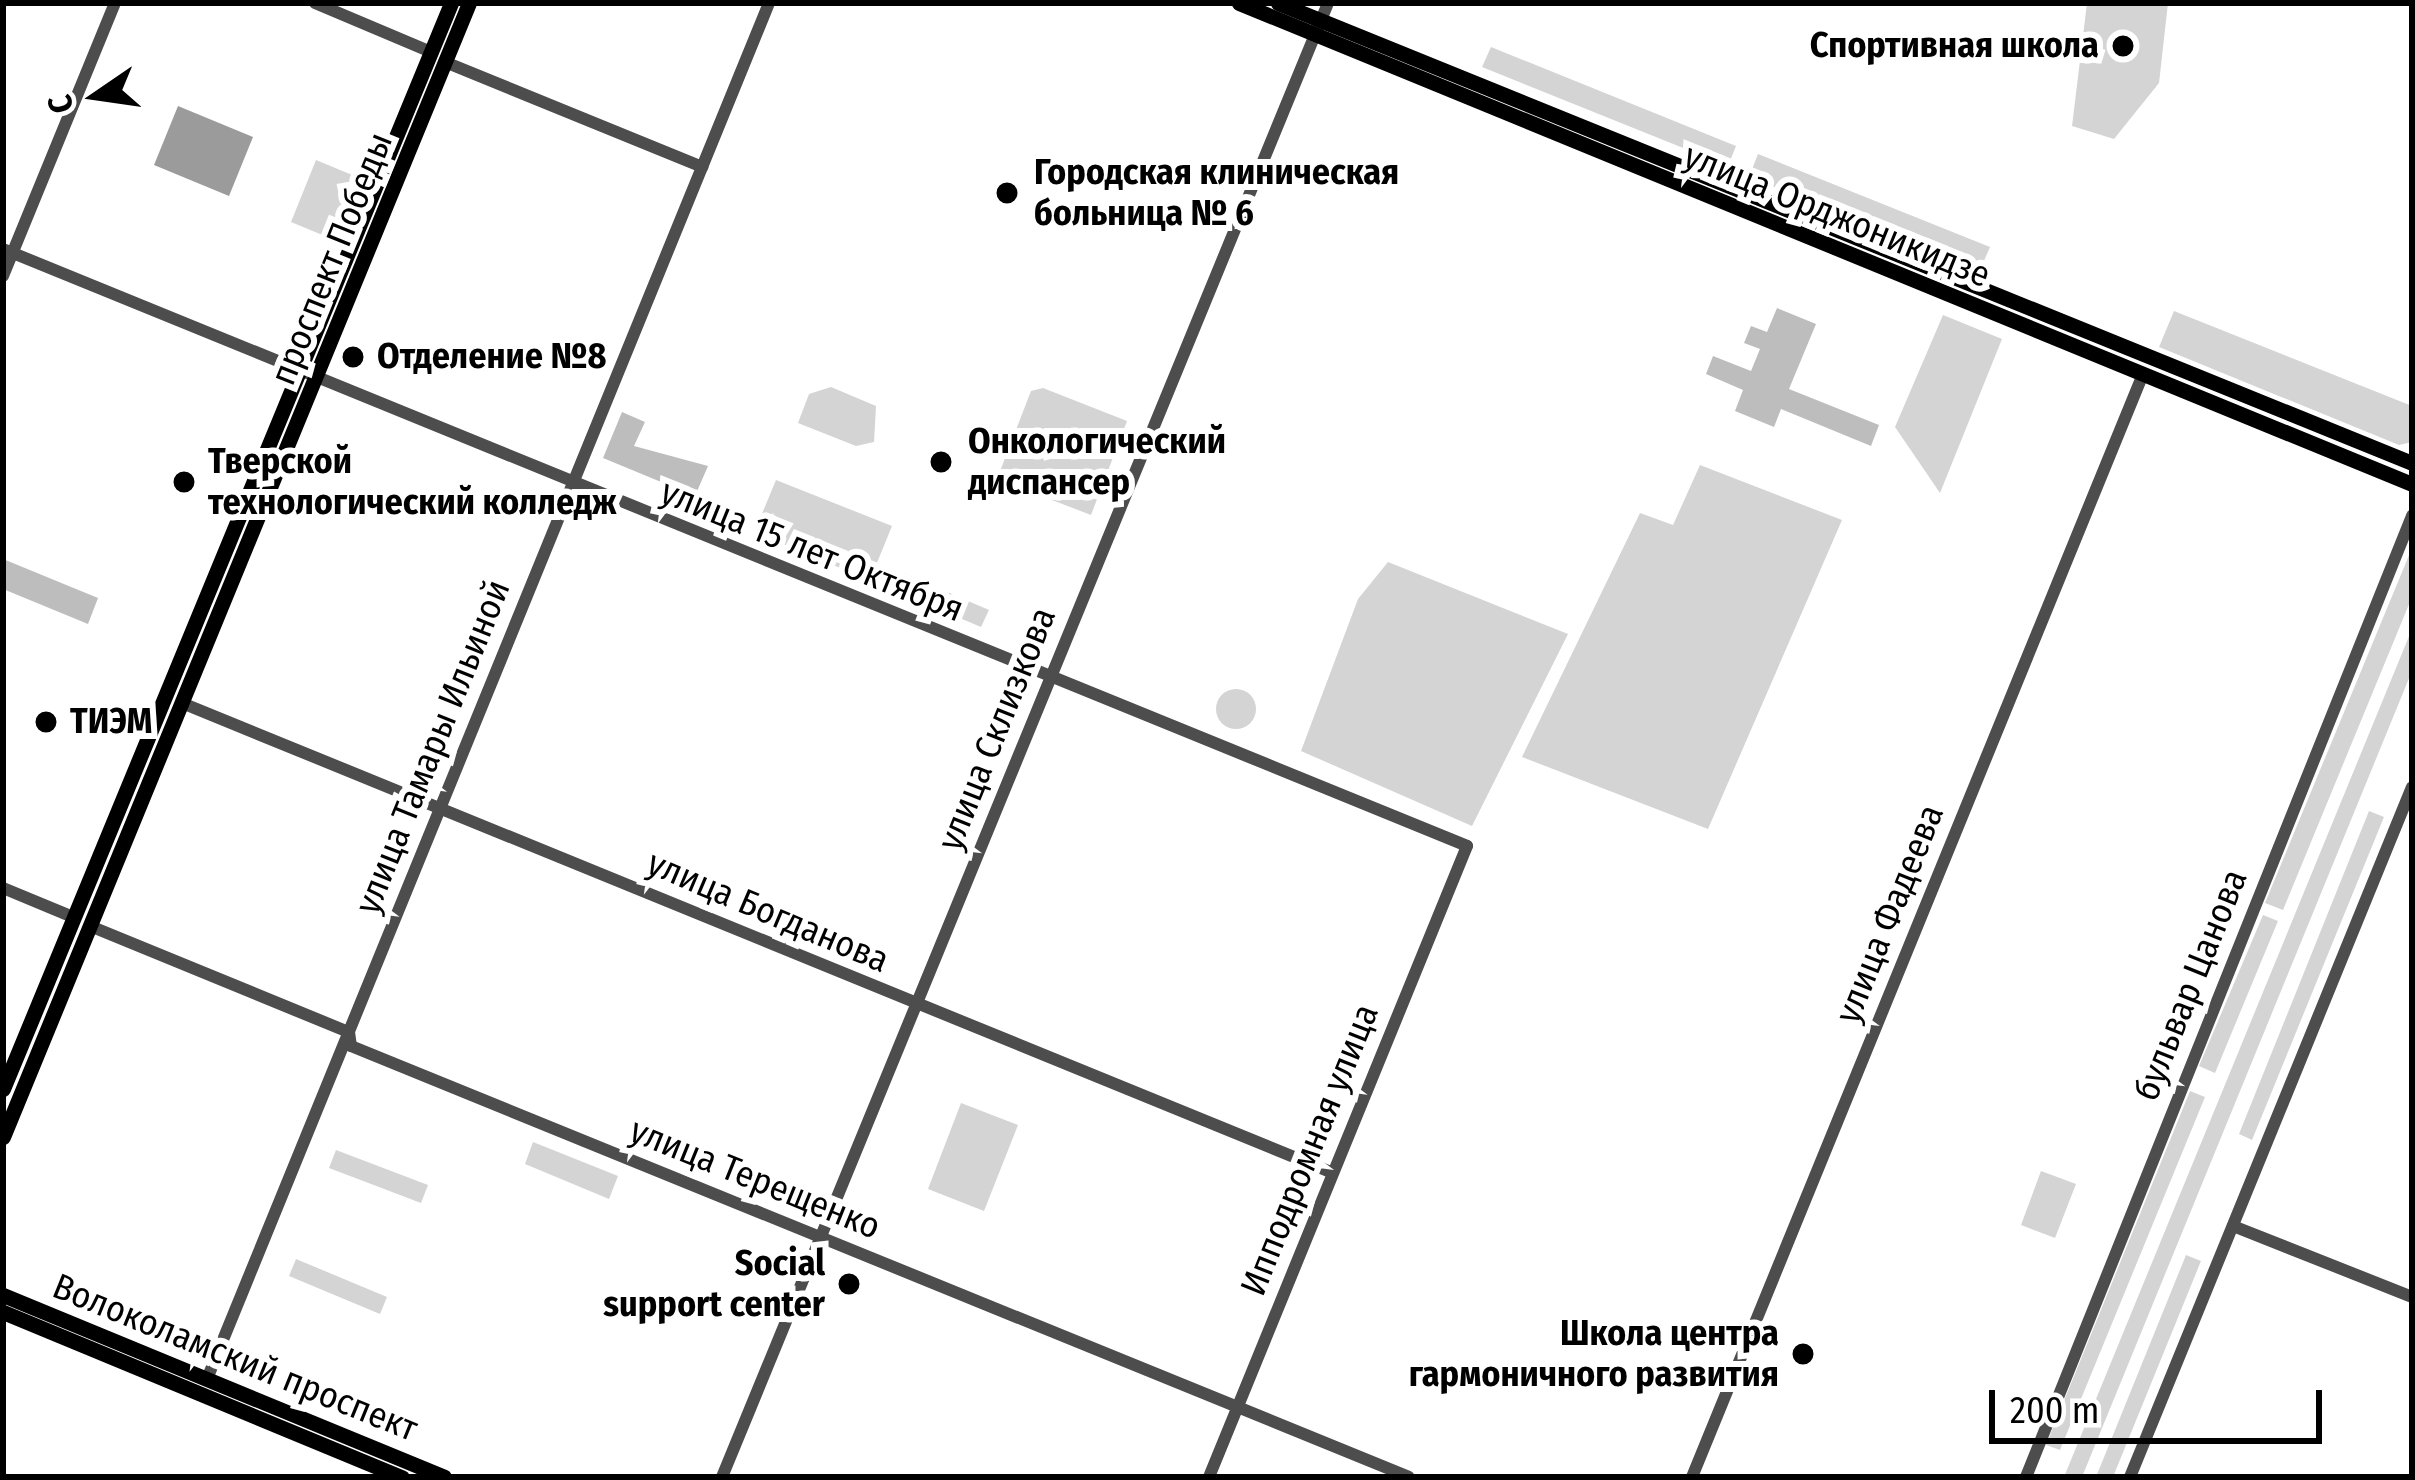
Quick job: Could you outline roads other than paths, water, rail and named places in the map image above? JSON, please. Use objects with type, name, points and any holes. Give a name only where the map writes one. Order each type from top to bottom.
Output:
[{"type":"main road","name":"проспект Победы","points":[[3,1137],[316,378],[438,57],[451,3]]},
{"type":"main road","name":"проспект Победы","points":[[3,1089],[297,370],[438,57],[469,3]]},
{"type":"main road","name":"улица Орджоникидзе","points":[[1239,3],[1318,28],[2412,463]]},
{"type":"main road","name":"улица Орджоникидзе","points":[[1278,3],[1318,28],[2412,484]]},
{"type":"main road","points":[[1945,293],[1966,285]]},
{"type":"main road","name":"Волоколамский проспект","points":[[3,1295],[444,1477]]},
{"type":"main road","name":"Волоколамский проспект","points":[[3,1312],[373,1472],[402,1477]]},
{"type":"street","points":[[3,276],[8,251],[115,3]]},
{"type":"street","points":[[315,3],[701,167]]},
{"type":"street","name":"улица Тамары Ильиной","points":[[207,1379],[769,3]]},
{"type":"street","name":"улица Склизкова","points":[[722,1477],[1328,3]]},
{"type":"street","name":"улица 15 лет Октября","points":[[8,251],[1049,681],[1467,845]]},
{"type":"street","name":"улица Фадеева","points":[[1692,1477],[2143,374]]},
{"type":"street","name":"бульвар Цанова","points":[[2026,1477],[2412,517]]},
{"type":"street","name":"улица Богданова","points":[[182,704],[1333,1173]]},
{"type":"street","points":[[2130,1477],[2412,788]]},
{"type":"street","name":"Ипподромная улица","points":[[1209,1477],[1467,845]]},
{"type":"street","points":[[3,888],[74,917]]},
{"type":"street","name":"улица Терещенко","points":[[90,926],[349,1032],[351,1046],[1409,1477]]},
{"type":"street","points":[[2233,1226],[2412,1297]]},
{"type":"place","name":"Спортивная школа","points":[[2123,46]]},
{"type":"place","name":"Городская клиническая больница № 6","points":[[1007,193]]},
{"type":"place","name":"Отделение №8","points":[[353,357]]},
{"type":"place","name":"Онкологический диспансер","points":[[941,462]]},
{"type":"place","name":"Тверской технологический колледж","points":[[184,482]]},
{"type":"place","name":"ТИЭМ","points":[[46,722]]},
{"type":"place","name":"Social support center","points":[[849,1284]]},
{"type":"place","name":"Школа центра гармоничного развития","points":[[1803,1354]]}]
